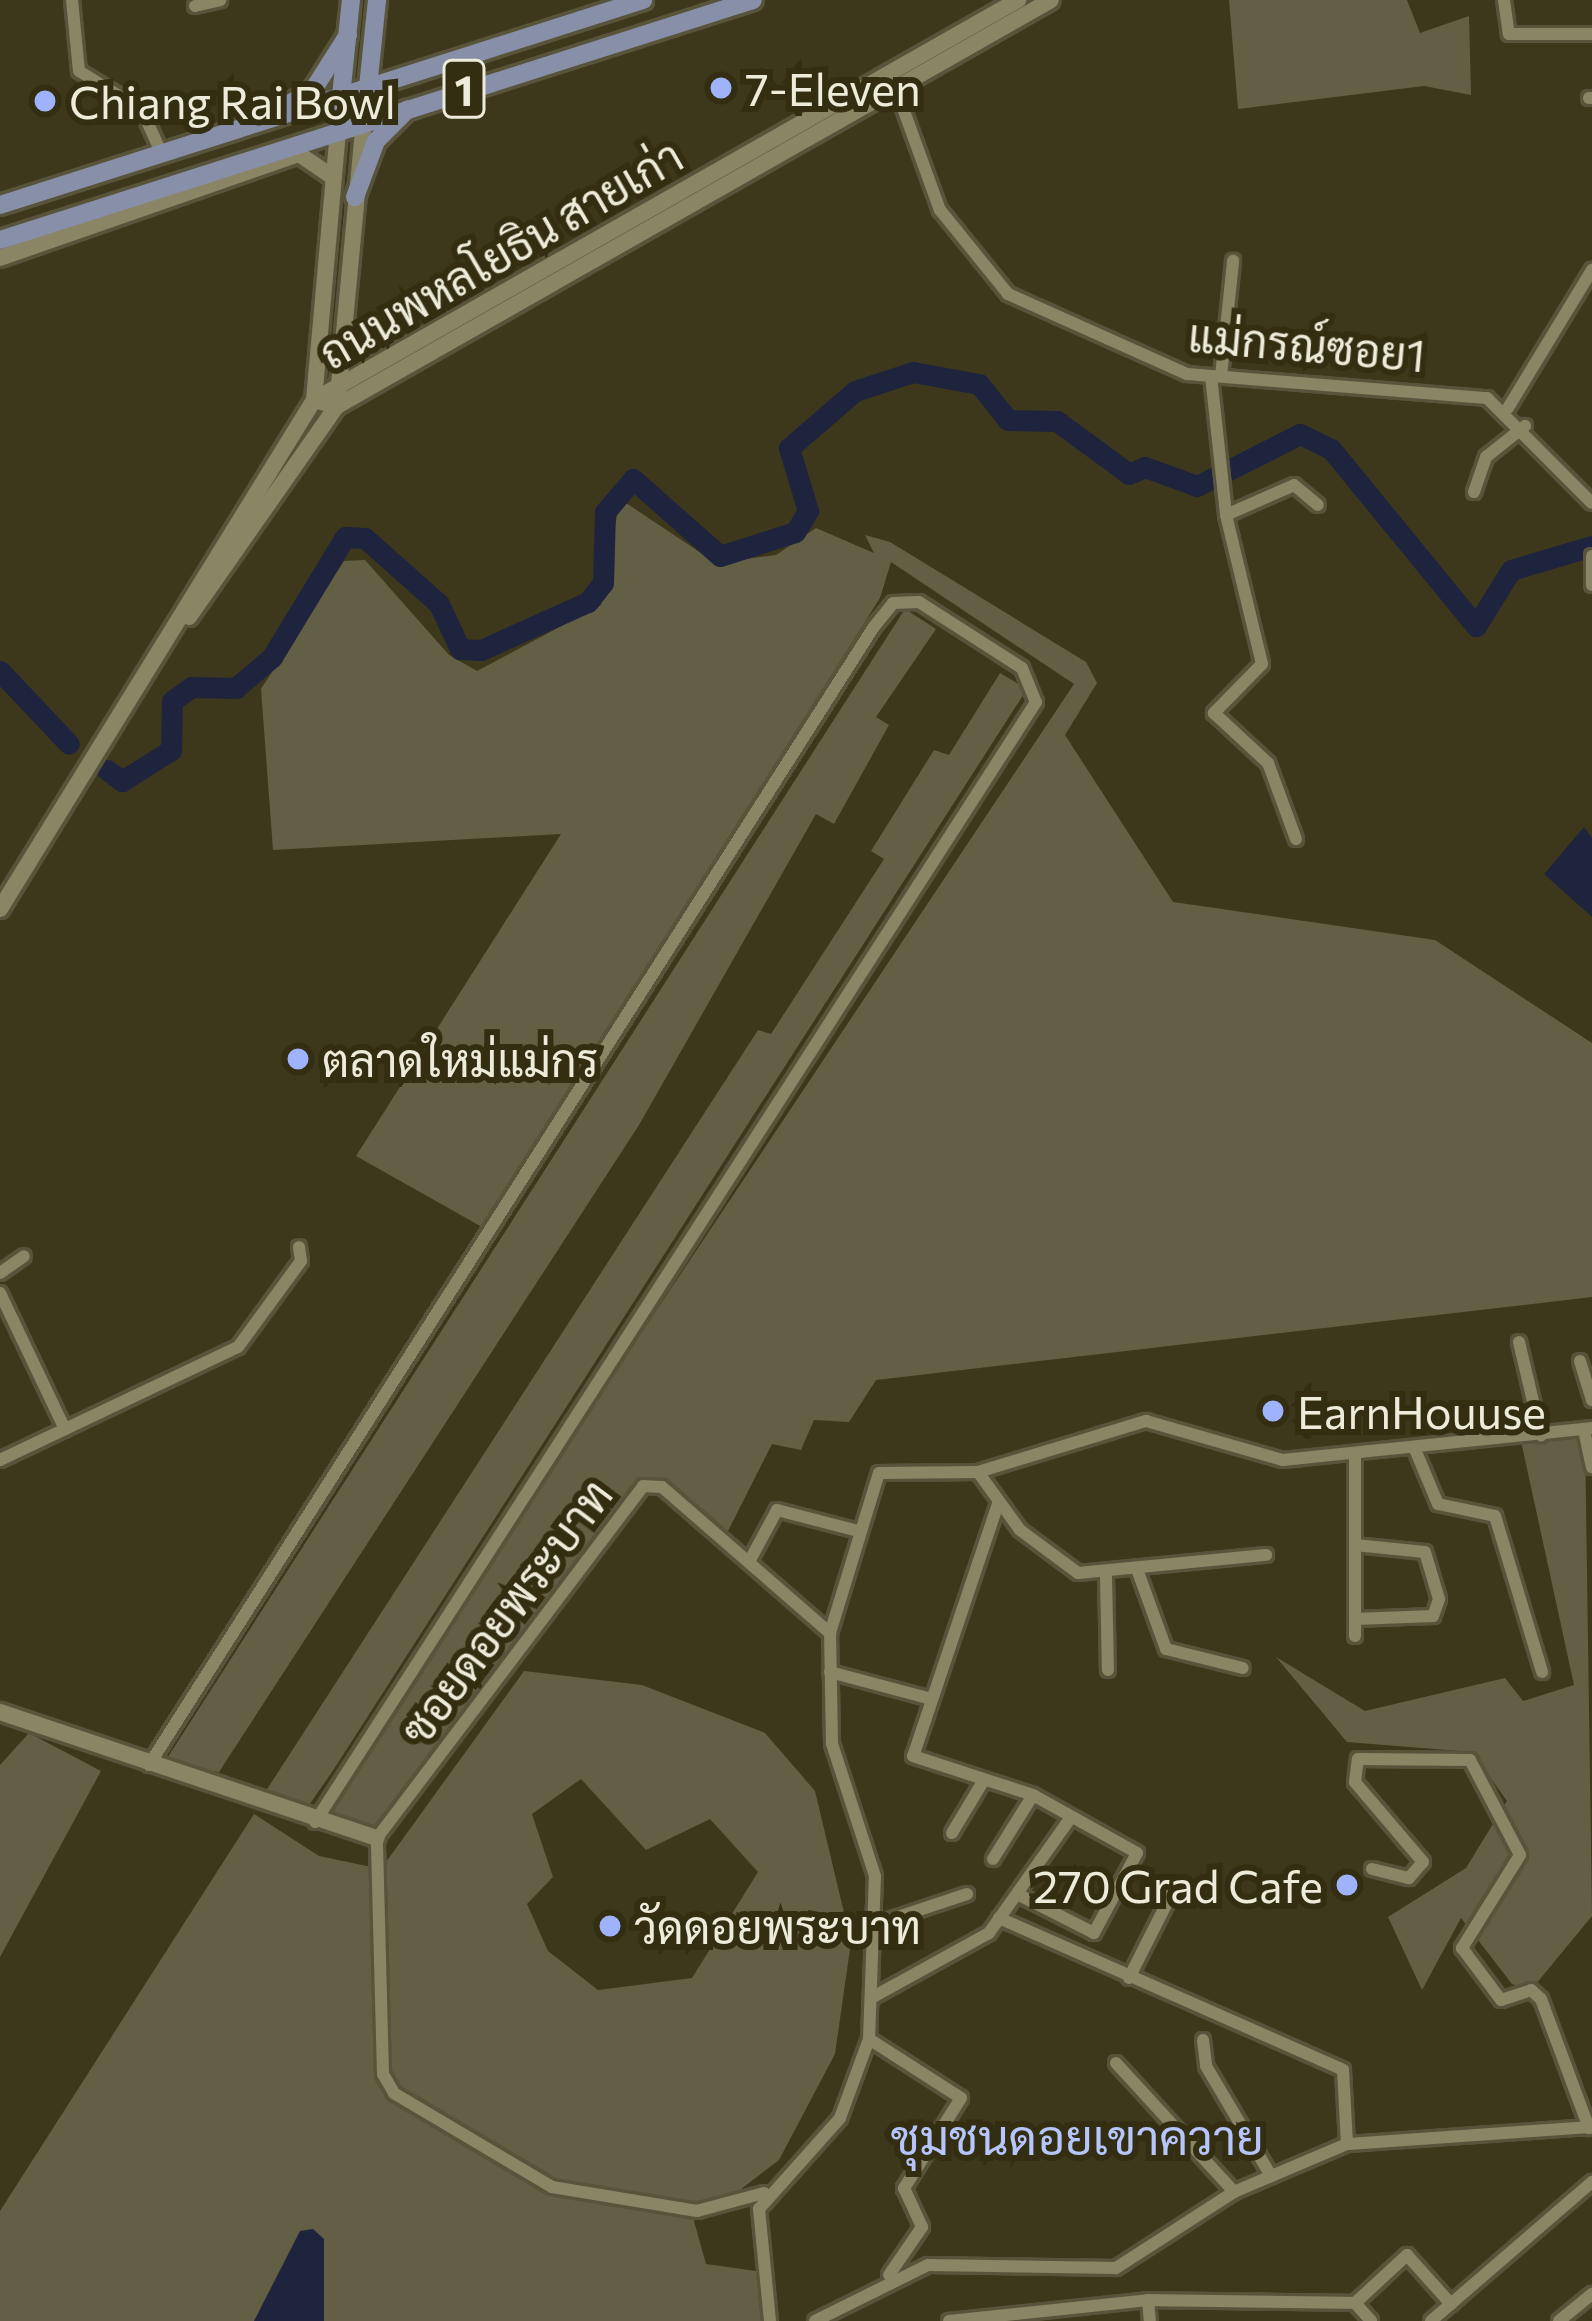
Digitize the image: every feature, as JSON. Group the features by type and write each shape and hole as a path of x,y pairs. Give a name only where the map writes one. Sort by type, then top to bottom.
{"main road":[{"path":"0,909 173,637 314,400 351,0"},
{"path":"173,637 337,406 376,0"},
{"name":"1","path":"0,205 368,89 602,5 644,0"},
{"name":"1","path":"0,240 338,128 753,0"},
{"name":"ถนนพหลโยธิน สายเก่า","path":"314,400 337,406 892,81 1018,0"},
{"name":"ถนนพหลโยธิน สายเก่า","path":"314,400 892,81 1051,0"},
{"path":"374,21 389,65 429,68"},
{"path":"244,127 313,90 348,35"},
{"path":"356,197 376,141 411,105"},
{"path":"0,258 84,224 299,154 334,178"},
{"path":"84,224 122,198"},
{"path":"340,347 351,369 373,367"},
{"path":"0,1712 314,1824 377,1838"}],"street":[{"path":"72,0 79,70 142,110 160,152"},
{"path":"195,6 220,0"},
{"path":"1504,0 1509,34 1592,34"},
{"name":"แม่กรณ์ซอย1","path":"892,81 940,210 1008,294 1154,367 1216,376 1415,386 1508,408"},
{"path":"1233,261 1216,376 1219,468 1262,664 1214,713 1268,763 1296,839"},
{"path":"1592,270 1508,408 1592,503"},
{"path":"1474,492 1486,457 1525,426"},
{"path":"1226,515 1294,485 1318,505"},
{"path":"1592,556 1592,585"},
{"path":"148,1766 873,628 893,603 919,602 1022,668 1036,702 314,1824"},
{"path":"0,1460 238,1347 301,1261 299,1247"},
{"path":"0,1273 24,1256"},
{"path":"0,1294 65,1429"},
{"path":"1519,1342 1541,1435"},
{"path":"1580,1361 1592,1400"},
{"path":"377,1838 383,2074 394,2093 552,2187 697,2211 764,2193 840,2118 869,2039 877,1924 875,1876 832,1744 830,1633 879,1473 977,1472 1146,1421 1254,1456 1354,1453 1588,1429 1592,1467"},
{"path":"1414,1448 1438,1504 1495,1516 1542,1672"},
{"path":"1354,1453 1355,1636"},
{"path":"977,1472 998,1504 1058,1563 1106,1577 1266,1555"},
{"name":"ซอยดอยพระบาท","path":"377,1838 643,1486 662,1487 830,1633"},
{"path":"998,1504 928,1698 913,1756 1034,1795 1069,1820 1137,1853 1094,1933 1021,1896"},
{"path":"749,1562 777,1510 858,1531"},
{"path":"1355,1545 1425,1552 1438,1599 1433,1616 1355,1619"},
{"path":"1138,1572 1166,1649 1243,1668"},
{"path":"1106,1577 1108,1670"},
{"path":"830,1672 928,1698"},
{"path":"815,2321 888,2276 962,2260 1037,2275 1115,2268 1234,2192 1347,2144 1590,2127 1540,1999 1531,1990 1501,2000 1462,1948 1520,1864 1470,1760 1358,1759 1355,1782 1423,1862 1409,1878 1372,1869"},
{"path":"952,1833 984,1780"},
{"path":"993,1859 1034,1795"},
{"path":"873,1997 1000,1918 1021,1896 1069,1820"},
{"path":"1129,1978 1172,1893"},
{"path":"877,1924 967,1894"},
{"path":"1000,1918 1343,2070 1347,2144"},
{"path":"869,2039 961,2098 904,2188 922,2227 888,2276"},
{"path":"1203,2040 1206,2066 1271,2176"},
{"path":"1116,2063 1234,2192"},
{"path":"1431,2321 1592,2182"},
{"path":"764,2193 757,2234 770,2321"},
{"path":"949,2321 1148,2300 1355,2303 1407,2255 1451,2304"},
{"path":"1559,2321 1592,2294"},
{"path":"1148,2300 1150,2321"},
{"path":"1355,2303 1371,2321"}],"shaded area":[{"path":"1229,0 1407,0 1420,33 1469,16 1471,95 1424,86 1238,109"},
{"path":"620,499 716,563 776,555 816,528 874,553 865,535 890,542 1086,662 1097,683 1065,735 1173,902 1435,940 1592,1043 1592,1297 876,1380 849,1422 814,1420 801,1450 772,1444 727,1533 643,1481 387,1830 314,1824 1074,684 891,562 880,598 482,1227 356,1156 561,834 273,850 261,689 344,561 365,560 449,655 477,671 601,605"},
{"path":"905,609 936,629 876,717 889,725 834,824 816,814 639,1125 219,1772 164,1763"},
{"path":"1000,673 1027,689 334,1769 307,1808 262,1797 758,1030 771,1034 884,859 871,851 934,750 949,755"},
{"path":"1585,1435 1592,1916 1531,1990 1512,1984 1461,1918 1422,1990 1388,1917 1466,1868 1507,1801 1472,1752 1347,1742 1276,1657 1365,1711 1505,1678 1523,1701 1574,1685 1521,1441"},
{"path":"524,1671 642,1685 765,1733 815,1791 851,1942 835,2054 779,2160 736,2193 677,2210 692,2214 706,2264 763,2272 770,2321 0,2321 0,2211 254,1814 319,1856 381,1869","holes":["581,1779 646,1850 710,1819 758,1872 692,1978 598,1990 548,1951 527,1904 553,1877 532,1814"]},
{"path":"29,1733 101,1771 0,1957 0,1765"}],"water":[{"path":"1584,827 1592,838 1592,917 1544,874"},
{"path":"313,2229 324,2239 324,2321 254,2321 300,2231"}],"waterway":[{"path":"107,770 122,781 171,750 172,701 191,687 236,688 272,657 345,537 365,538 439,604 460,649 481,650 588,602 603,583 605,512 633,479 720,556 795,532 808,511 789,448 855,391 913,372 979,384 1008,420 1057,421 1129,474 1145,467 1197,486 1300,434 1331,449 1476,626 1511,570 1592,546"},
{"path":"0,671 69,744"}],"place":[{"name":"7-Eleven","path":"721,88"},
{"name":"Chiang Rai Bowl","path":"45,101"},
{"name":"ตลาดใหม่แม่กร","path":"298,1059"},
{"name":"EarnHouuse","path":"1273,1411"},
{"name":"270 Grad Cafe","path":"1347,1885"},
{"name":"วัดดอยพระบาท","path":"610,1926"}],"district":[{"name":"ชุมชนดอยเขาควาย","path":"1077,2136"}]}
